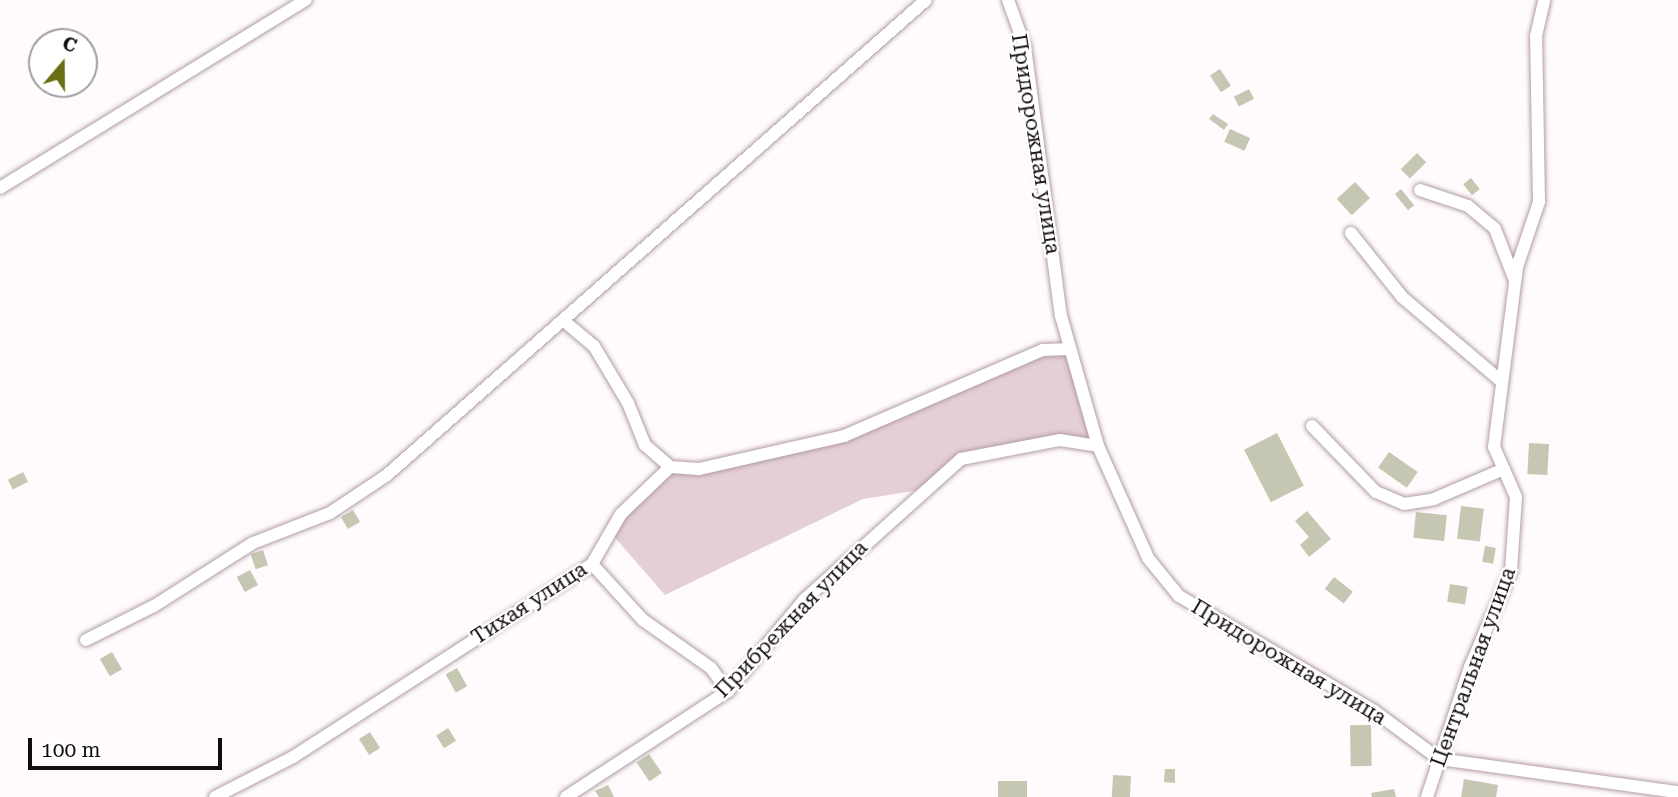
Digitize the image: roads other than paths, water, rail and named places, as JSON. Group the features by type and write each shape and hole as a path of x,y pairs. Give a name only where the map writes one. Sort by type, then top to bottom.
{"street":[{"path":"0,188 306,0"},
{"path":"86,640 154,606 253,543 353,498 564,321 926,0"},
{"name":"Придорожная улица","path":"1008,0 1025,47 1070,349 1098,446 1148,558 1179,596 1374,711 1439,759 1678,792"},
{"name":"Центральная улица","path":"1426,797 1511,571 1516,497 1494,447 1515,282 1539,202 1536,36 1544,0"},
{"path":"1420,190 1468,206 1495,229 1515,282"},
{"path":"1351,233 1427,322 1501,381"},
{"path":"564,321 594,346 628,403 645,445 670,467 699,469 844,436 1043,350 1070,349"},
{"path":"1312,426 1376,492 1404,504 1434,499 1504,469"},
{"name":"Прибрежная улица","path":"566,797 728,691 804,600 961,459 1060,440 1098,446"},
{"name":"Тихая улица","path":"215,797 293,757 592,564 621,514 670,467"},
{"path":"592,564 643,620 711,668 728,691"}]}
